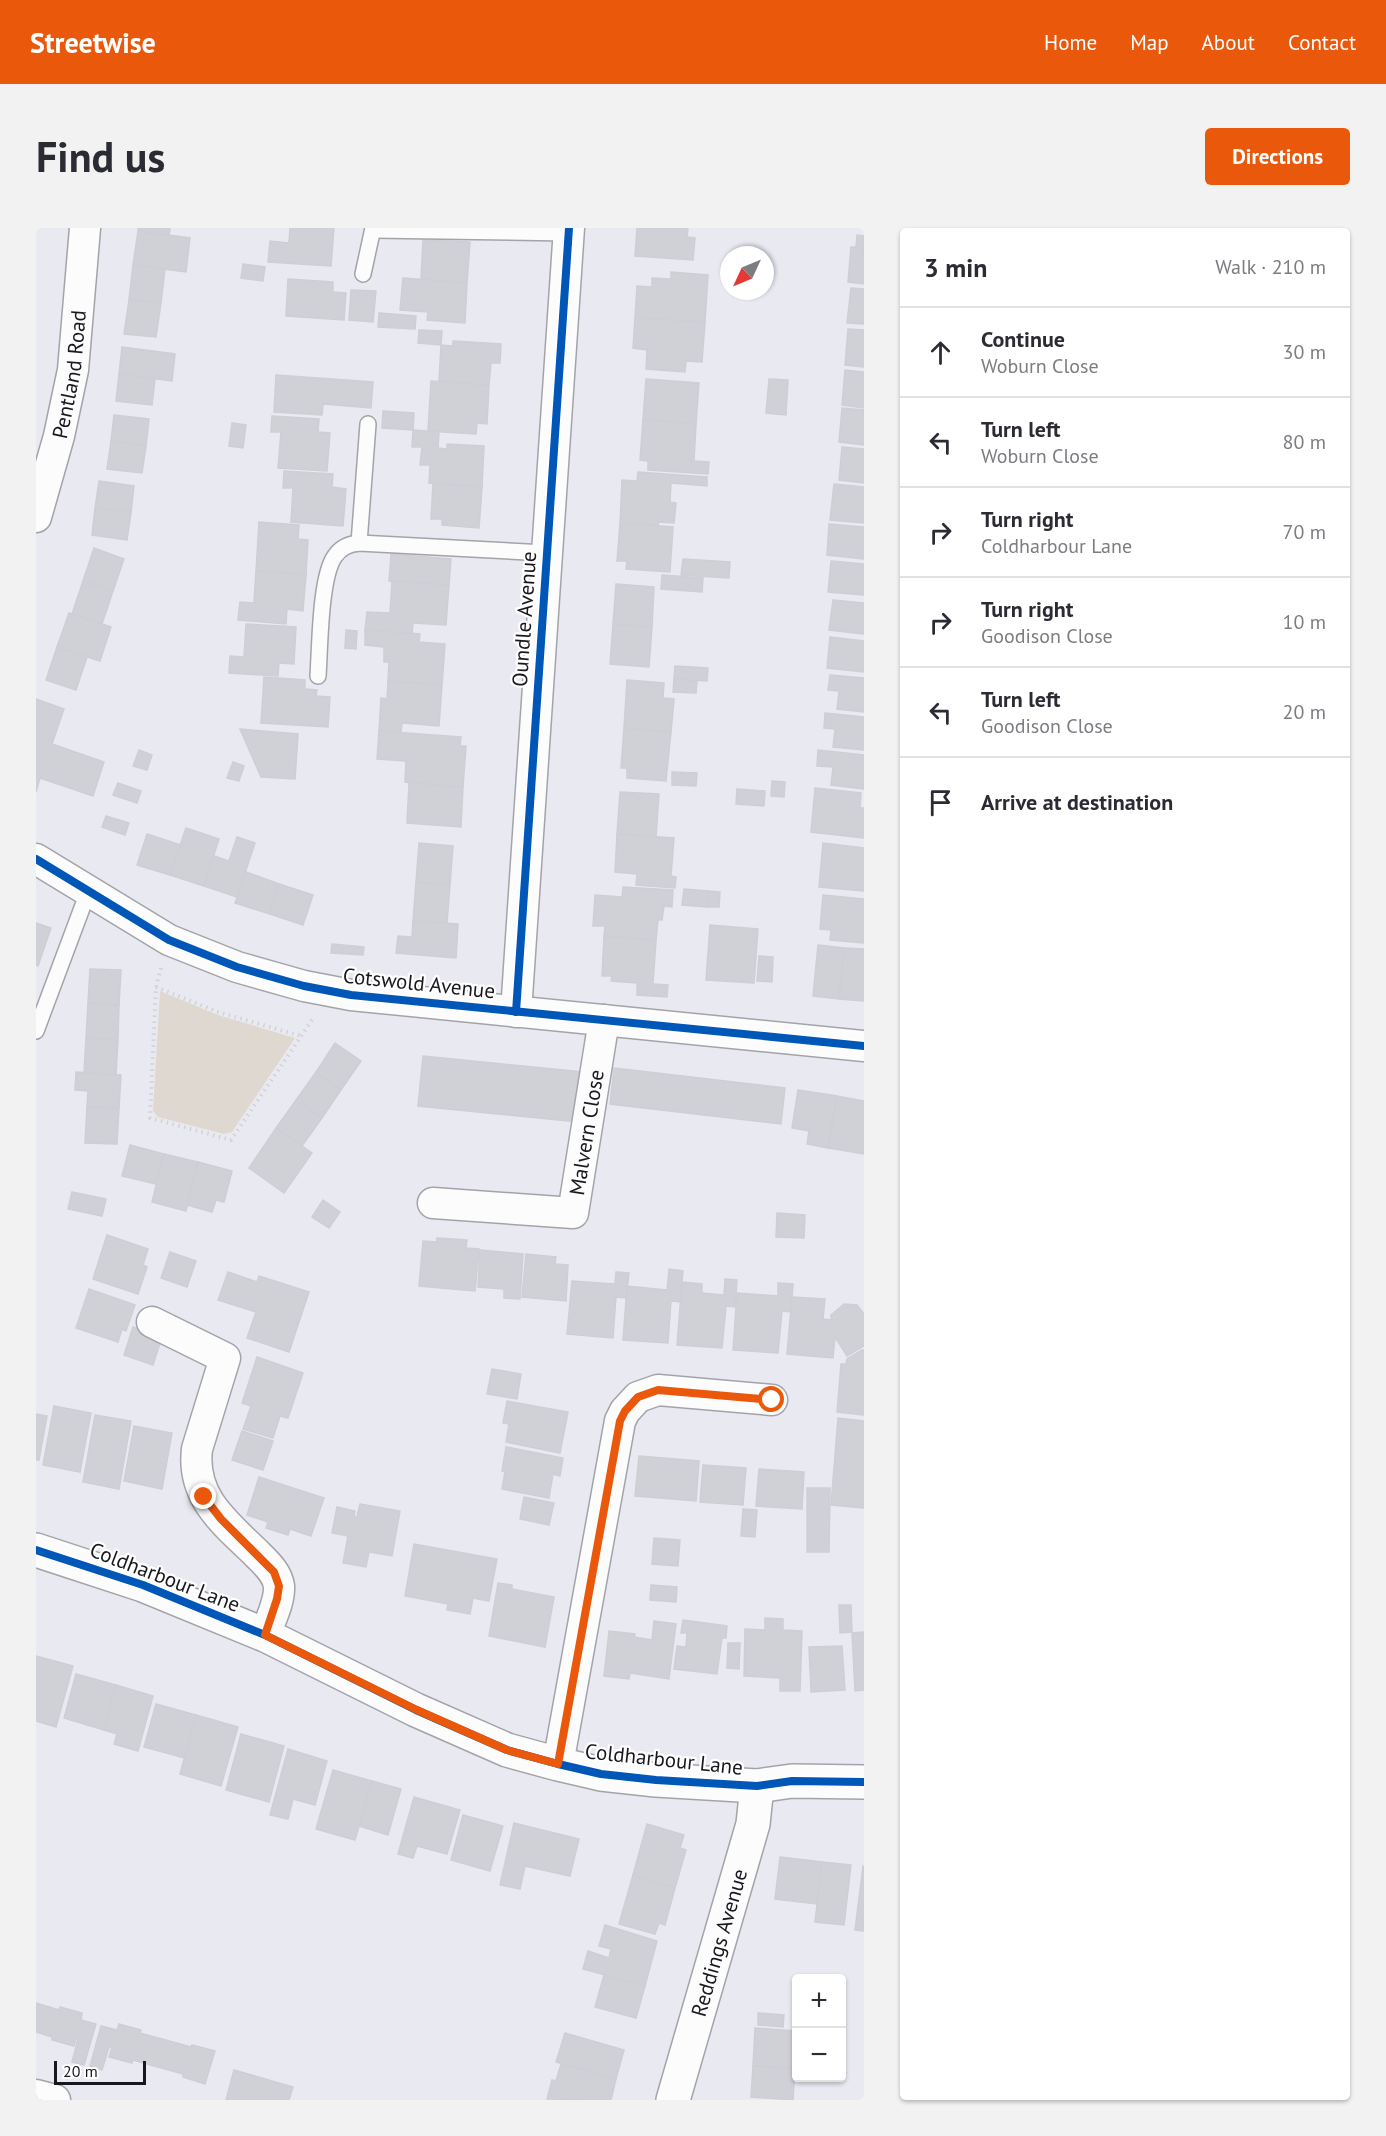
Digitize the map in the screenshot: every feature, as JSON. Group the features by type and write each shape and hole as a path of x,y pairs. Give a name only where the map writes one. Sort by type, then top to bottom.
{"street":[{"name":"Pentland Road","path":"36,517 47,434 73,370 85,228"},
{"name":"Oundle Avenue","path":"516,1012 569,230"},
{"name":"Cotswold Avenue","path":"36,859 169,940 237,967 304,986 351,995 864,1046"},
{"name":"Malvern Close","path":"433,1203 573,1213 604,1020"},
{"path":"152,1322 225,1358 197,1449 195,1464 204,1497 221,1519 274,1572 279,1586 265,1635"},
{"path":"558,1764 620,1421 625,1411 638,1397 658,1390 772,1400"},
{"name":"Coldharbour Lane","path":"36,1550 143,1585 265,1635 417,1710 507,1750 601,1774 645,1778 758,1786 792,1781 864,1782"},
{"name":"Reddings Avenue","path":"673,2100 753,1824 758,1786"},
{"path":"36,2095 55,2100"}],"lane":[{"path":"363,274 373,229 569,230"},
{"path":"359,543 368,424"},
{"path":"318,676 328,567 341,549 348,544 546,553"},
{"path":"36,1031 88,892"}],"path":[{"path":"169,940 156,987 150,1118 231,1140 331,992"},
{"path":"156,987 218,1012 301,1036"}],"shaded area":[{"path":"160,991 218,1015 295,1038 232,1132 224,1134 158,1117 153,1111"}],"building":[{"path":"138,228 170,228 169,235 138,231"},
{"path":"290,228 334,228 331,266 268,262 270,241 289,243"},
{"path":"637,228 688,228 687,237 695,238 693,260 635,256"},
{"path":"138,231 190,238 186,272 133,265"},
{"path":"857,235 864,236 864,284 848,282 851,247 856,247"},
{"path":"423,240 470,242 467,283 421,279"},
{"path":"243,264 265,267 263,281 241,278"},
{"path":"133,265 165,269 161,303 129,300"},
{"path":"671,272 708,275 705,322 635,318 637,286 652,287 652,278 671,279"},
{"path":"403,278 467,283 465,323 427,320 428,312 400,310"},
{"path":"288,279 333,282 333,292 346,293 344,320 286,316"},
{"path":"851,288 864,289 864,324 847,323"},
{"path":"351,290 376,291 373,322 349,320"},
{"path":"129,300 161,303 156,337 124,334"},
{"path":"379,313 416,316 415,329 378,327"},
{"path":"635,318 705,322 702,362 686,361 685,372 646,369 647,350 633,348"},
{"path":"848,329 864,330 864,367 845,365"},
{"path":"419,330 442,331 441,345 418,343"},
{"path":"453,341 501,344 500,363 491,363 489,385 439,381 441,345 453,346"},
{"path":"122,347 175,354 172,381 119,374"},
{"path":"845,370 864,372 864,408 842,405"},
{"path":"119,374 155,379 152,405 116,401"},
{"path":"276,375 373,382 371,408 323,404 322,415 274,412"},
{"path":"646,379 699,383 696,424 643,420"},
{"path":"769,379 788,380 786,415 766,413"},
{"path":"431,381 489,385 487,424 477,423 476,434 428,431"},
{"path":"842,408 864,410 864,445 839,442"},
{"path":"383,411 414,413 413,430 382,428"},
{"path":"114,415 149,419 146,446 111,441"},
{"path":"272,416 319,419 318,432 330,433 327,471 278,468 281,432 271,432"},
{"path":"643,420 696,424 694,461 709,462 708,474 648,470 648,461 640,460"},
{"path":"232,423 246,425 243,448 229,446"},
{"path":"413,430 439,432 438,448 447,449 447,444 484,446 482,487 429,483 430,465 420,465 422,447 412,447"},
{"path":"111,441 146,446 142,473 107,469"},
{"path":"842,447 864,449 864,483 839,480"},
{"path":"284,471 333,474 332,487 346,489 343,526 291,522 293,488 283,488"},
{"path":"638,472 707,477 707,486 671,483 670,502 676,503 674,523 659,522 658,525 620,523 622,480 637,481"},
{"path":"99,481 134,486 131,513 95,508"},
{"path":"433,484 482,487 479,528 442,525 442,519 431,519"},
{"path":"834,484 864,487 864,523 830,520"},
{"path":"95,508 131,513 127,540 92,535"},
{"path":"259,522 299,525 298,539 308,540 306,575 256,571"},
{"path":"620,523 673,527 670,572 626,569 627,561 617,561"},
{"path":"829,524 864,527 864,559 827,555"},
{"path":"94,548 124,559 113,591 83,581"},
{"path":"391,554 451,559 449,585 389,581"},
{"path":"683,559 730,562 729,578 681,575"},
{"path":"831,561 864,564 864,595 828,592"},
{"path":"256,571 306,575 303,611 287,609 286,624 238,620 240,602 254,603"},
{"path":"662,575 703,578 702,592 661,589"},
{"path":"83,581 113,591 102,624 72,614"},
{"path":"392,581 449,585 446,625 413,623 412,634 365,630 367,612 390,613"},
{"path":"616,584 654,587 652,627 613,624"},
{"path":"833,600 864,603 864,634 829,630"},
{"path":"69,613 111,627 100,661 57,647"},
{"path":"246,624 296,627 294,664 279,663 278,676 229,673 230,656 244,657"},
{"path":"613,624 652,627 649,667 610,664"},
{"path":"346,630 357,631 356,649 345,648"},
{"path":"365,630 420,634 419,642 445,644 442,685 388,681 389,662 384,662 384,647 365,645"},
{"path":"830,637 864,641 864,672 827,668"},
{"path":"57,647 87,657 76,690 46,680"},
{"path":"675,666 708,668 707,681 674,679"},
{"path":"830,675 864,678 864,712 837,709 839,691 828,690"},
{"path":"264,677 305,680 305,689 317,690 316,696 330,697 328,727 261,723"},
{"path":"674,679 697,681 696,693 673,692"},
{"path":"627,680 664,683 663,698 674,699 671,732 624,728"},
{"path":"388,681 442,685 439,726 402,723 401,733 379,731 381,698 387,699"},
{"path":"36,699 64,709 52,744 104,762 93,796 40,778 36,792"},
{"path":"825,713 864,717 864,750 833,747 835,729 824,728"},
{"path":"624,728 671,732 666,781 627,778 627,768 621,768"},
{"path":"240,729 298,734 295,779 261,777"},
{"path":"379,731 461,737 460,746 466,746 463,787 405,782 406,761 377,759"},
{"path":"139,750 152,755 147,770 133,766"},
{"path":"818,750 864,755 864,789 831,785 833,767 817,766"},
{"path":"233,762 244,766 239,781 227,778"},
{"path":"672,772 697,773 696,786 672,785"},
{"path":"772,781 785,782 784,797 771,796"},
{"path":"118,783 141,791 137,803 113,795"},
{"path":"409,783 463,787 461,827 407,823"},
{"path":"815,788 861,793 860,808 864,808 864,838 811,832"},
{"path":"737,789 765,791 764,806 736,804"},
{"path":"620,792 659,794 656,837 617,834"},
{"path":"106,816 129,823 125,835 102,827"},
{"path":"186,828 219,839 204,886 170,875"},
{"path":"147,834 181,845 170,875 137,865"},
{"path":"617,834 674,838 671,876 676,877 675,888 636,885 637,874 615,872"},
{"path":"237,837 255,843 237,897 204,886 214,856 229,861"},
{"path":"419,843 453,846 450,885 416,882"},
{"path":"823,843 864,848 864,891 819,887"},
{"path":"246,872 279,884 270,914 235,903"},
{"path":"416,882 450,885 447,923 413,921"},
{"path":"279,884 313,895 303,925 270,914"},
{"path":"623,887 673,890 672,907 664,906 662,920 658,920 656,940 604,936 605,926 593,926 595,895 622,897"},
{"path":"684,889 708,891 707,907 682,905"},
{"path":"708,891 720,892 719,907 707,907"},
{"path":"823,895 864,899 864,943 830,940 831,930 820,929"},
{"path":"413,921 458,924 456,958 396,953 398,936 412,937"},
{"path":"36,923 51,928 38,966 36,965"},
{"path":"710,925 758,929 754,983 706,980"},
{"path":"604,936 656,940 653,984 668,985 667,997 637,995 637,983 611,981 612,976 602,976"},
{"path":"332,944 364,947 363,955 331,953"},
{"path":"818,945 844,948 839,999 813,996"},
{"path":"844,948 864,949 864,1001 839,999"},
{"path":"759,956 773,957 772,982 757,981"},
{"path":"90,969 121,970 119,1005 88,1003"},
{"path":"88,1003 119,1005 118,1040 86,1038"},
{"path":"86,1038 118,1040 116,1074 84,1073"},
{"path":"335,1043 361,1061 341,1090 316,1072"},
{"path":"423,1056 583,1072 578,1122 418,1106"},
{"path":"614,1068 785,1088 781,1124 610,1104"},
{"path":"76,1072 121,1075 119,1108 87,1107 88,1091 75,1090"},
{"path":"316,1072 341,1090 322,1118 296,1100"},
{"path":"798,1090 837,1096 828,1148 807,1144 809,1131 792,1128"},
{"path":"837,1096 864,1101 864,1154 828,1148"},
{"path":"296,1100 322,1118 302,1146 276,1128"},
{"path":"87,1107 119,1108 117,1144 85,1143"},
{"path":"276,1128 312,1153 284,1193 249,1168"},
{"path":"130,1145 164,1154 156,1184 122,1176"},
{"path":"164,1154 198,1162 186,1211 152,1202"},
{"path":"198,1162 232,1171 224,1202 216,1200 212,1212 187,1205"},
{"path":"72,1192 106,1199 102,1216 68,1209"},
{"path":"323,1200 340,1212 329,1228 312,1217"},
{"path":"777,1213 805,1215 804,1238 776,1237"},
{"path":"107,1235 148,1249 143,1265 147,1267 138,1294 93,1279"},
{"path":"437,1238 467,1240 466,1248 479,1249 475,1291 419,1286 423,1241 437,1242"},
{"path":"480,1250 523,1254 520,1299 504,1298 504,1289 478,1287"},
{"path":"170,1252 196,1261 187,1287 161,1278"},
{"path":"526,1254 556,1257 555,1264 568,1265 566,1301 522,1297"},
{"path":"669,1269 683,1271 680,1302 671,1301 668,1343 623,1340 627,1286 667,1290"},
{"path":"228,1272 257,1282 259,1276 309,1292 289,1352 247,1338 256,1312 218,1300"},
{"path":"616,1272 629,1273 626,1298 616,1297 613,1338 567,1334 572,1281 615,1284"},
{"path":"725,1279 737,1280 735,1307 726,1306 722,1348 677,1345 682,1282 702,1284 702,1293 724,1295"},
{"path":"778,1283 793,1284 791,1312 782,1311 778,1353 733,1350 737,1293 778,1296"},
{"path":"89,1289 135,1305 126,1331 122,1329 118,1342 76,1328"},
{"path":"792,1297 825,1299 823,1319 831,1320 831,1315 844,1304 857,1305 864,1314 864,1346 847,1356 835,1337 833,1358 787,1354"},
{"path":"133,1327 162,1337 153,1365 124,1355"},
{"path":"864,1350 864,1415 837,1412 841,1364 846,1364 847,1359"},
{"path":"257,1357 303,1373 288,1418 280,1416 273,1438 243,1429 251,1406 242,1403"},
{"path":"492,1369 521,1374 517,1399 487,1394"},
{"path":"507,1401 568,1412 560,1453 506,1442 509,1424 503,1423"},
{"path":"54,1406 91,1413 80,1472 43,1465"},
{"path":"36,1414 47,1416 39,1460 36,1460"},
{"path":"95,1415 131,1421 119,1489 83,1482"},
{"path":"838,1418 864,1421 864,1508 831,1505"},
{"path":"134,1426 172,1433 162,1489 124,1481"},
{"path":"242,1431 273,1441 263,1470 232,1460"},
{"path":"506,1447 563,1458 560,1476 553,1474 549,1498 502,1489"},
{"path":"639,1456 699,1461 696,1501 635,1496"},
{"path":"703,1465 746,1468 743,1505 700,1502"},
{"path":"759,1469 804,1472 802,1509 756,1506"},
{"path":"259,1477 324,1498 311,1536 290,1529 288,1535 266,1528 268,1522 247,1515"},
{"path":"807,1488 830,1488 829,1552 807,1552"},
{"path":"524,1497 554,1503 549,1525 520,1519"},
{"path":"360,1504 400,1511 392,1556 369,1552 366,1567 343,1563 348,1536 332,1533 337,1507 355,1511 354,1517 357,1517"},
{"path":"743,1509 757,1510 755,1537 741,1536"},
{"path":"654,1538 680,1540 678,1566 652,1564"},
{"path":"414,1544 497,1559 489,1601 473,1598 470,1614 447,1610 448,1604 405,1596"},
{"path":"498,1583 512,1585 512,1589 554,1597 545,1647 489,1636"},
{"path":"651,1585 677,1587 676,1602 650,1600"},
{"path":"839,1605 851,1605 852,1632 840,1633"},
{"path":"765,1618 783,1619 783,1630 802,1631 800,1691 780,1691 780,1678 744,1676 745,1629 765,1630"},
{"path":"683,1620 727,1626 726,1638 722,1638 717,1674 674,1669 677,1646 686,1647 687,1633 681,1633"},
{"path":"654,1621 676,1624 669,1679 630,1673 629,1679 604,1676 609,1631 635,1634 634,1637 652,1640"},
{"path":"864,1632 864,1690 855,1691 852,1633"},
{"path":"728,1643 740,1643 739,1669 727,1668"},
{"path":"842,1646 845,1690 811,1692 809,1647"},
{"path":"36,1656 73,1666 56,1727 36,1721"},
{"path":"76,1674 116,1685 104,1730 64,1718"},
{"path":"116,1685 153,1696 138,1751 114,1744 117,1734 104,1730"},
{"path":"156,1704 196,1715 185,1758 144,1747"},
{"path":"196,1715 238,1727 221,1786 180,1774"},
{"path":"241,1734 284,1746 269,1802 226,1790"},
{"path":"288,1749 327,1761 315,1805 293,1799 288,1819 270,1815"},
{"path":"333,1770 372,1781 355,1840 316,1829"},
{"path":"372,1781 401,1789 388,1835 359,1826"},
{"path":"414,1797 460,1810 447,1854 417,1846 413,1858 398,1854"},
{"path":"463,1815 503,1826 490,1871 451,1860"},
{"path":"514,1823 579,1839 570,1876 525,1866 520,1889 500,1885"},
{"path":"647,1824 684,1835 680,1848 686,1850 675,1888 633,1875"},
{"path":"780,1857 822,1862 817,1904 775,1899"},
{"path":"822,1862 851,1865 844,1925 815,1922"},
{"path":"864,1867 864,1931 855,1930"},
{"path":"633,1875 675,1888 665,1925 659,1923 655,1934 619,1924"},
{"path":"605,1925 657,1941 645,1986 583,1969 588,1951 609,1958 611,1949 599,1946"},
{"path":"604,1975 645,1986 636,2018 595,2007"},
{"path":"36,2003 59,2010 60,2007 82,2013 81,2020 96,2024 84,2065 72,2062 78,2039 76,2038 74,2046 52,2040 52,2037 36,2032"},
{"path":"758,2013 784,2015 783,2027 758,2025"},
{"path":"119,2024 141,2030 140,2033 215,2051 205,2084 183,2077 183,2074 133,2060 132,2063 109,2057 112,2048 109,2047 102,2070 90,2066 101,2026 117,2030"},
{"path":"755,2028 792,2031 792,2069 753,2066"},
{"path":"565,2033 624,2050 616,2079 556,2062"},
{"path":"561,2064 616,2079 611,2100 547,2099 552,2080 556,2081"},
{"path":"753,2066 792,2069 793,2100 751,2097"},
{"path":"234,2070 293,2087 289,2100 226,2100"}],"cycle path":[{"path":"516,1012 569,228"},
{"path":"36,859 169,940 237,967 304,986 351,995 864,1046"},
{"path":"36,1550 143,1585 265,1635 416,1710 507,1750 601,1774 656,1780 757,1786 792,1781 864,1782"}],"route":[{"path":"204,1497 221,1519 274,1572 279,1586 265,1635 417,1710 507,1750 558,1764 620,1421 625,1411 638,1397 658,1390 772,1400"}]}
